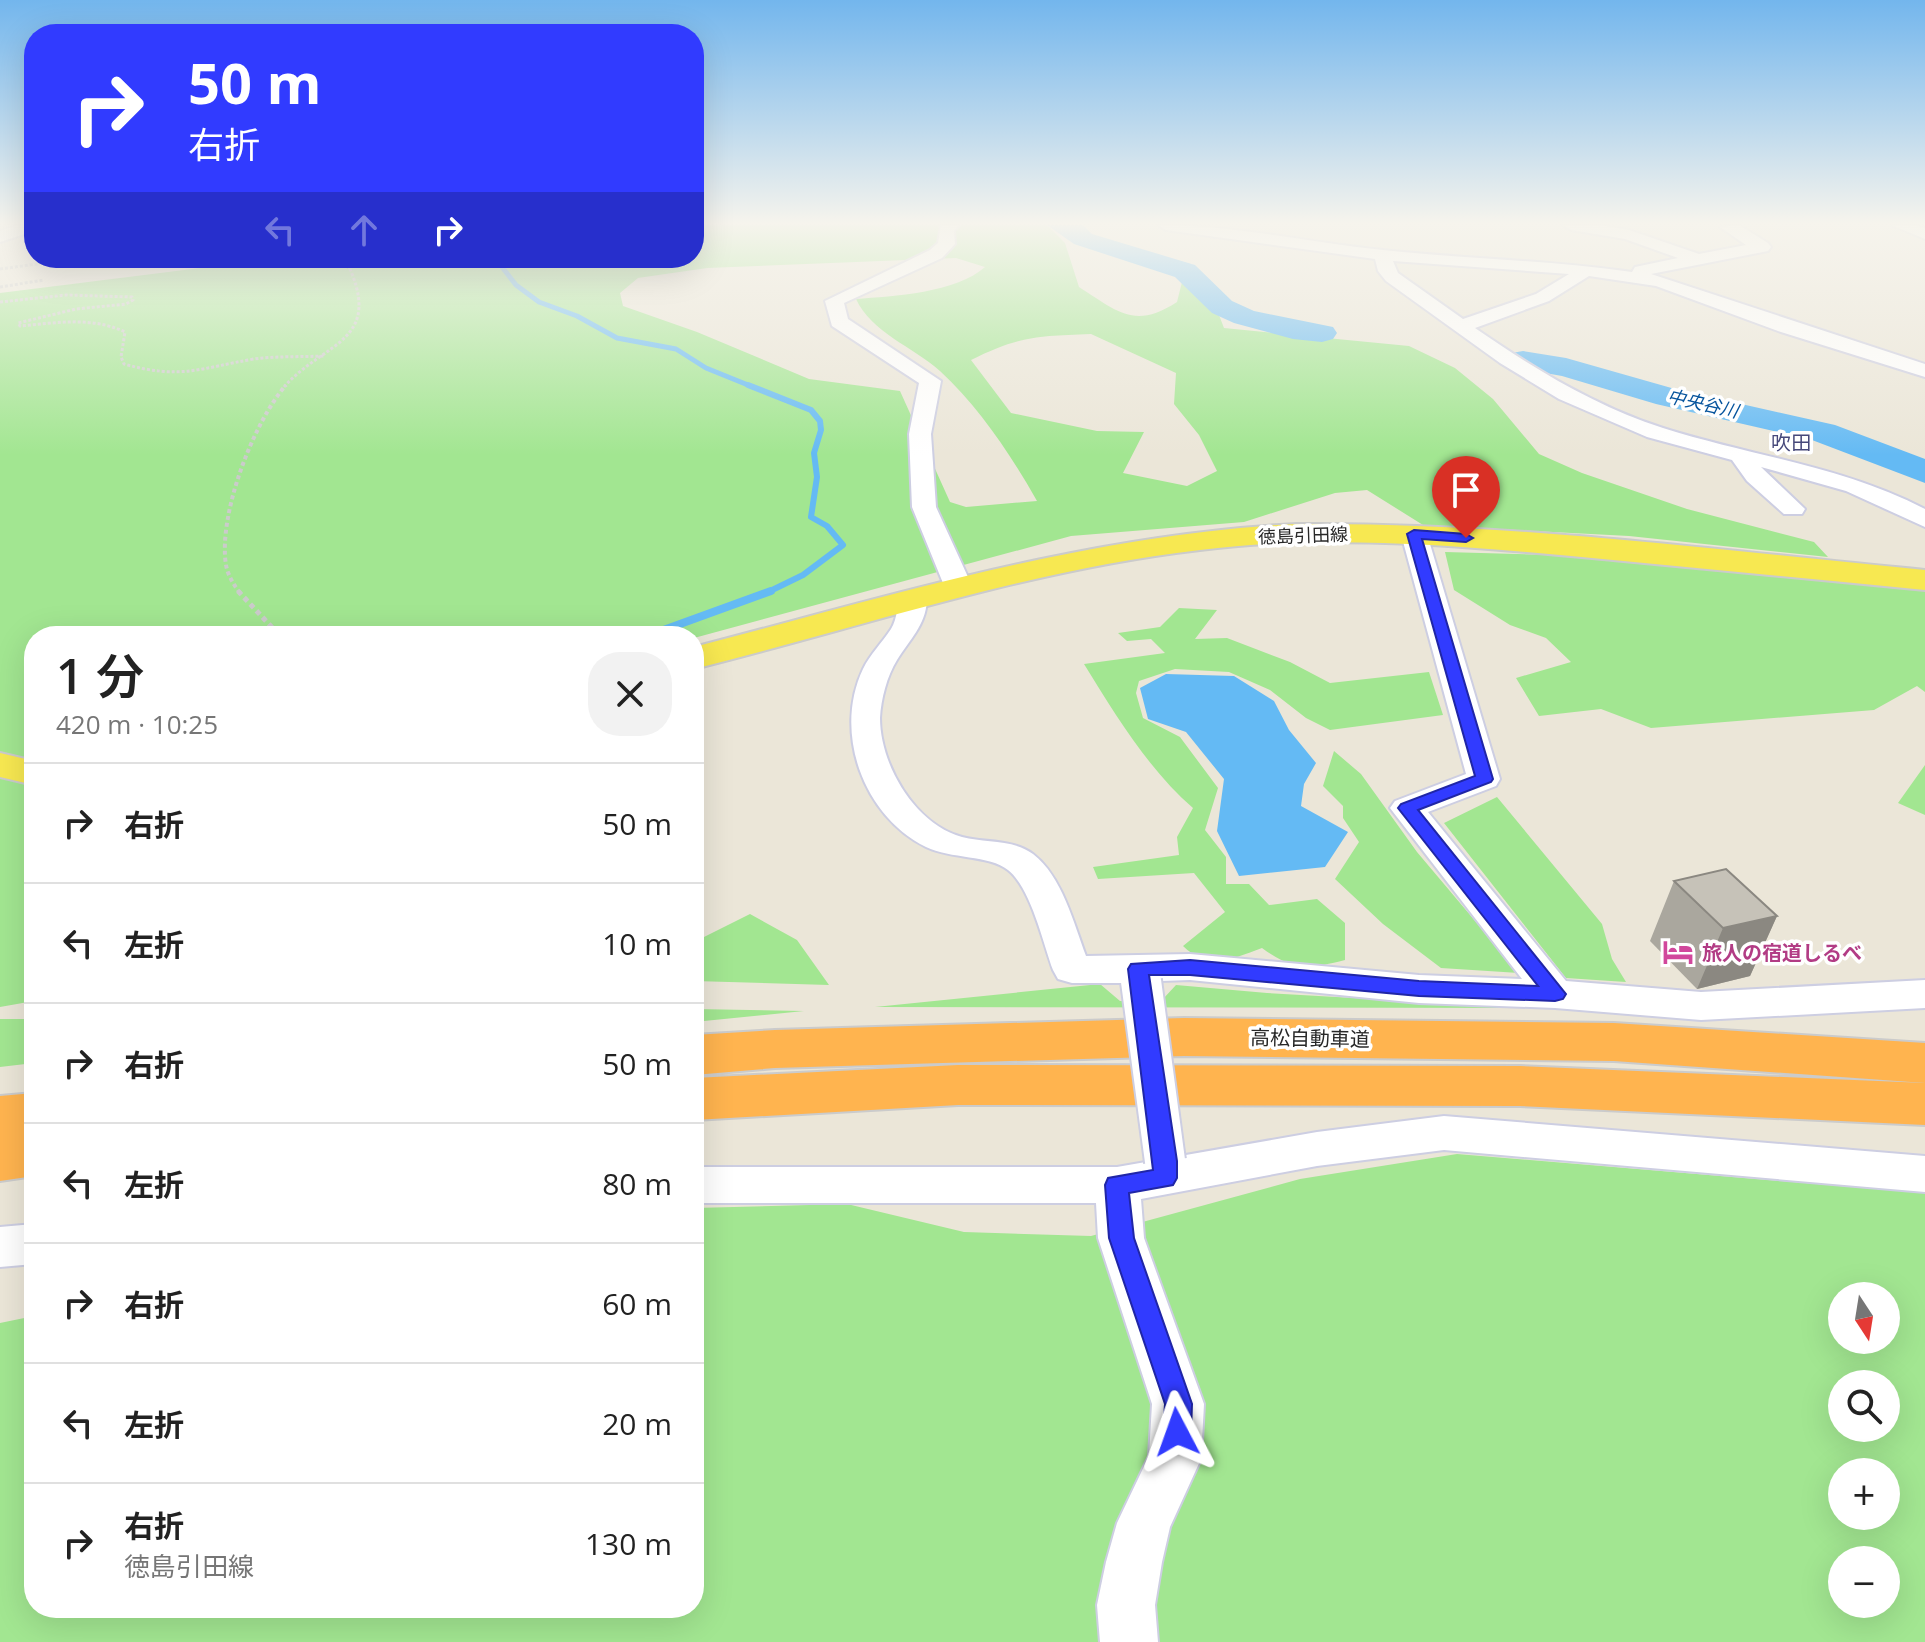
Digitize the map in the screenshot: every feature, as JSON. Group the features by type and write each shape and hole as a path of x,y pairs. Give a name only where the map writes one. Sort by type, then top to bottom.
{"highway":[{"name":"高松自動車道","path":"704,1054 775,1049 1184,1037 1614,1042 1925,1063"},
{"path":"704,1098 958,1085 1520,1086 1925,1104"},
{"path":"0,1107 24,1104"},
{"path":"0,1117 24,1115"},
{"path":"0,1158 24,1155"}],"main road":[{"name":"徳島引田線","path":"704,655 1093,556 1202,540 1307,532 1414,534 1925,580"},
{"path":"0,765 24,771"}],"street":[{"path":"834,302 839,322 930,381 920,434 924,507 959,588"},
{"path":"1426,302 1559,390 1597,410 1681,442 1852,485 1925,519"},
{"path":"1460,326 1529,302"},
{"path":"1718,302 1788,328 1925,371"},
{"path":"1741,457 1755,476 1793,509"},
{"path":"1414,534 1484,779 1407,808 1555,994"},
{"path":"913,601 913,618 877,669 865,719 872,761 892,797 918,830 952,846 997,853 1024,864 1043,898 1072,970 1139,975 1190,967 1419,989 1555,994 1701,1006 1925,994"},
{"path":"1129,1642 1126,1605 1134,1562 1144,1523 1175,1459 1178,1404 1121,1238 1149,1175 1139,975"},
{"path":"704,1185 1149,1175 1444,1133 1925,1174"},
{"path":"0,1247 24,1245"}],"path":[{"path":"130,302 76,309 18,323 20,326 102,323 117,327 125,332 121,357 124,364 156,373 200,372 256,359 324,356"},
{"path":"270,626 249,606 229,575 225,562 233,495 263,414 293,377 324,356 352,330 358,302"}],"green space":[{"path":"0,302 622,302 623,306 697,332 809,379 900,391 950,502 966,507 1037,501 1005,449 968,400 929,362 882,330 858,302 1102,302 1115,310 1137,316 1149,315 1177,302 1214,302 1224,328 1409,346 1455,368 1493,399 1539,454 1582,473 1687,509 1814,542 1828,557 1629,536 1423,525 1367,490 1335,493 1244,522 1071,536 704,635 704,626 24,626 24,1003 0,1007","holes":["1091,334 1176,373 1174,404 1199,435 1217,471 1187,486 1123,473 1144,432 1097,431 1011,413 971,360 1029,339"]},
{"path":"1445,552 1548,555 1925,591 1925,692 1917,686 1874,710 1651,728 1601,709 1539,716 1516,678 1571,662 1546,638 1510,625 1454,590"},
{"path":"1179,608 1217,610 1195,639 1227,638 1290,662 1330,683 1429,672 1443,715 1330,730 1306,718 1270,690 1229,672 1175,669 1139,681 1136,693 1143,718 1180,737 1218,788 1205,830 1226,857 1226,884 1249,884 1269,905 1317,899 1345,923 1345,960 1311,966 1293,965 1262,948 1231,959 1202,958 1183,946 1225,912 1194,873 1098,879 1093,867 1179,855 1177,837 1193,808 1147,758 1084,664 1165,653 1151,639 1127,641 1118,633 1160,627"},
{"path":"1334,751 1361,774 1417,852 1519,973 1441,968 1383,924 1335,879 1359,842 1343,818 1343,806 1323,786"},
{"path":"1925,765 1925,815 1898,803"},
{"path":"1497,797 1602,924 1612,959 1626,982 1566,978 1444,823"},
{"path":"750,914 797,940 829,985 704,981 704,937"},
{"path":"1100,984 1120,1001 1163,999 1176,985 1530,1008 875,1007"},
{"path":"704,1009 804,1011 704,1021"},
{"path":"0,1019 24,1019 24,1064 0,1067"},
{"path":"1457,1154 1925,1193 1925,1642 0,1642 0,1323 24,1318 24,1618 704,1618 704,1208 847,1204 964,1232 1091,1236 1300,1179"}],"water":[{"path":"1166,674 1234,676 1274,701 1289,730 1316,763 1304,784 1301,806 1348,832 1325,867 1239,876 1217,831 1224,779 1186,732 1148,719 1140,688"}],"building":[{"path":"1726,869 1777,916 1723,928 1674,881"}],"waterway":[{"path":"538,302 577,316 617,338 676,349 706,368 751,386"},
{"name":"中央谷川","path":"1216,302 1244,317 1293,330 1322,333"},
{"name":"中央谷川","path":"1523,360 1566,367 1668,397 1823,432 1925,472"},
{"path":"751,386 811,410 820,421 821,430 814,453 817,477 811,517 827,526 843,545 803,575 768,592"},
{"path":"675,626 768,592"}],"place":[{"name":"旅人の宿道しるべ","path":"1678,952"}],"district":[{"name":"吹田","path":"1791,442"}],"route":[{"path":"1177,1432 1178,1404 1121,1238 1117,1185 1165,1178 1138,969 1190,967 1419,989 1555,994 1407,808 1484,779 1414,534 1466,538"}]}
